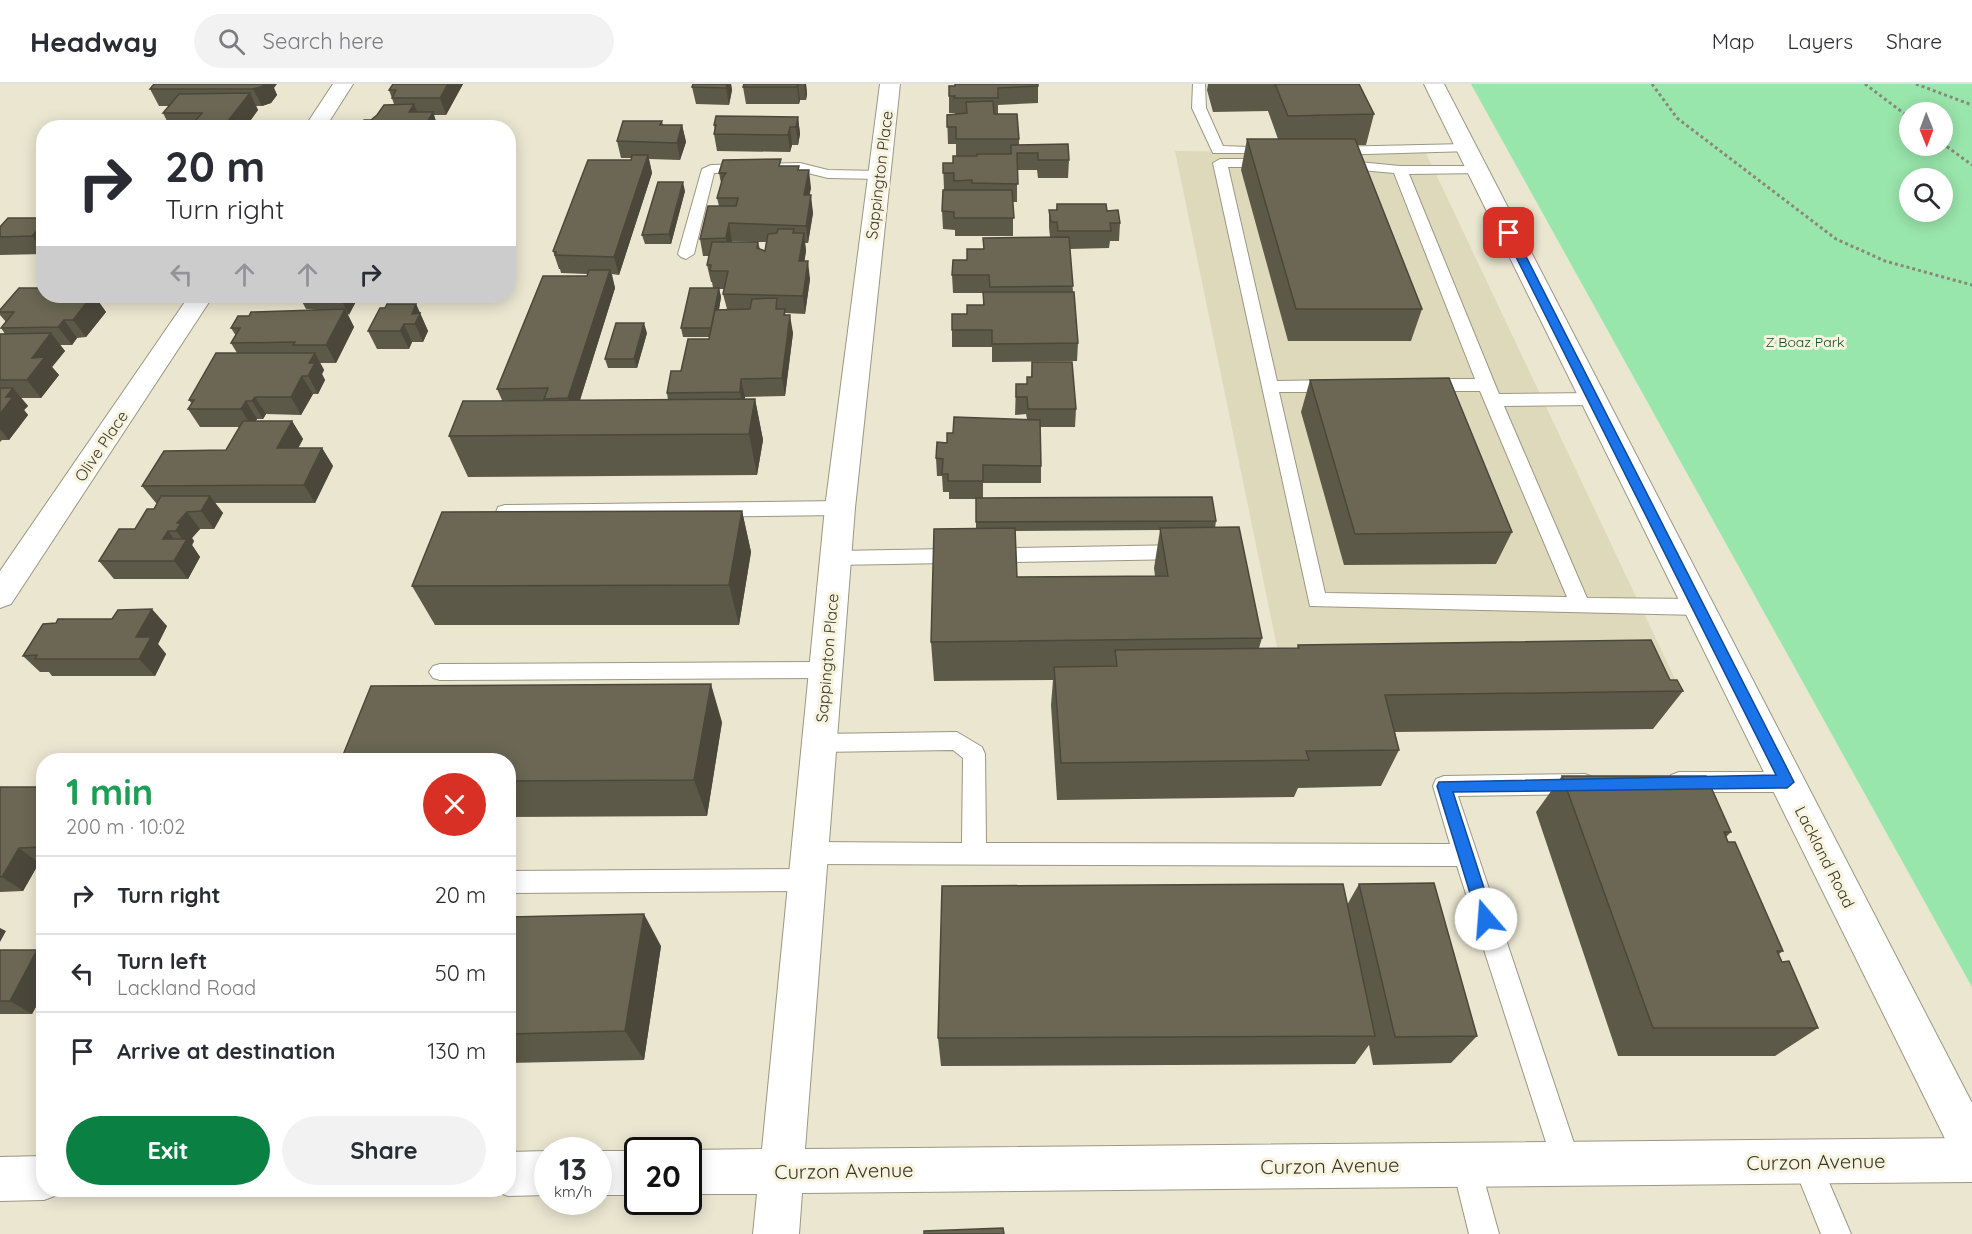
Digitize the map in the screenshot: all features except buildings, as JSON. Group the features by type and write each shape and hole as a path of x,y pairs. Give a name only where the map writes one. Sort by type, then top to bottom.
{"street":[{"path":"319,120 343,84"},
{"name":"Sappington Place","path":"777,1234 840,508 890,84"},
{"name":"Lackland Road","path":"1434,84 1972,1148"},
{"name":"Olive Place","path":"0,596 196,303"},
{"name":"Curzon Avenue","path":"702,1172 1972,1160"},
{"path":"516,1174 534,1173"},
{"path":"0,1179 36,1178"}],"lane":[{"path":"1199,84 1198,108 1218,150 1276,150"},
{"path":"1323,157 1472,159 1400,170 1323,157"},
{"path":"1290,164 1220,163 1317,601 1699,608"},
{"path":"686,254 706,172 800,167 828,174 879,175"},
{"path":"1400,170 1489,393 1581,606"},
{"path":"1406,385 1593,399"},
{"path":"1269,387 1349,386"},
{"path":"497,512 840,508"},
{"path":"836,558 1199,552"},
{"path":"440,672 826,670"},
{"path":"819,743 957,741 974,754 974,853"},
{"path":"1653,782 1787,782"},
{"path":"1567,1164 1444,786 1606,783"},
{"path":"516,882 809,866 974,853 1465,855"},
{"path":"1806,1162 1836,1234"},
{"path":"1466,1165 1484,1234"}],"path":[{"path":"1652,84 1677,118 1836,239 1861,253 1884,262 1972,285"},
{"path":"1864,84 1899,110"},
{"path":"1916,84 1972,105"},
{"path":"1953,151 1972,165"}],"shaded area":[{"path":"1175,151 1426,153 1675,679 1284,681"}],"green space":[{"name":"Z Boaz Park","path":"1471,84 1972,84 1972,987"}],"route":[{"path":"1486,919 1444,786 1787,782 1509,233"}]}
